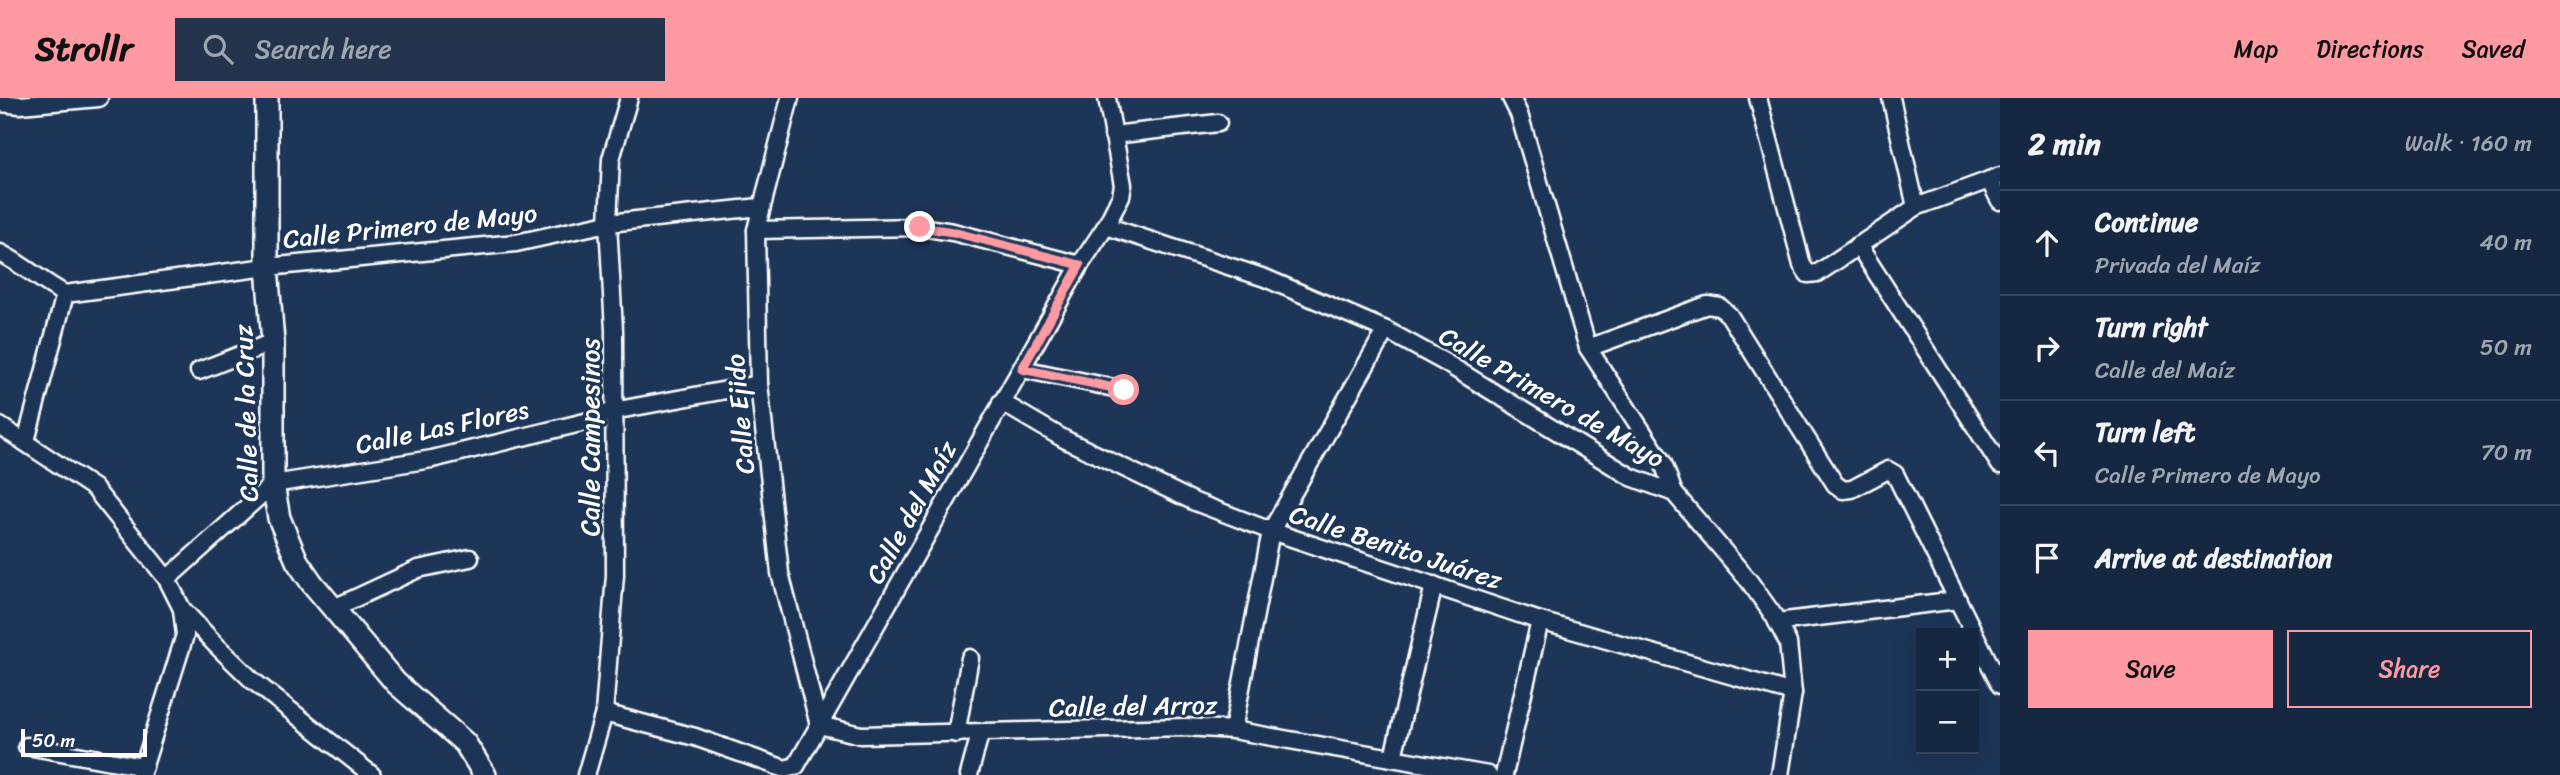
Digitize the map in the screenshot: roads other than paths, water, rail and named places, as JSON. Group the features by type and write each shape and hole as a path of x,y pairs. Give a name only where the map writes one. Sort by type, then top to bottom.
{"main road":[{"name":"Calle de la Cruz","path":"267,98 267,267 273,342 273,484 286,539 297,561 396,683 465,743 485,775"}],"street":[{"path":"2,102 20,105 99,98"},
{"name":"Calle Campesinos","path":"586,775 604,713 615,575 614,330 608,223 611,159 629,98"},
{"name":"Calle Ejido","path":"790,98 756,230 759,384 780,573 819,725"},
{"name":"Calle del Maíz","path":"604,713 695,737 785,769 796,766 1001,402 1080,265 1117,209 1123,185 1107,98"},
{"path":"1511,98 1519,114 1588,348 1663,463 1674,494"},
{"path":"1758,98 1802,265 1808,274 1818,273 1916,207 1995,178 2000,201"},
{"path":"1891,98 1916,207"},
{"path":"1113,135 1218,123"},
{"name":"Calle Primero de Mayo","path":"65,294 267,267 516,243 608,223 761,207"},
{"name":"Calle Primero de Mayo","path":"1106,226 1265,278 1386,330 1446,363 1631,477 1674,494 1749,581 1788,643 1793,693 1780,775"},
{"path":"756,230 920,227 953,232 1080,265"},
{"path":"1858,245 2000,465"},
{"path":"0,253 27,267 47,284 65,294 26,441"},
{"path":"1588,348 1707,306 1720,307 1729,316 1835,484 1843,490 1852,489 1892,471 2000,685"},
{"path":"1233,730 1271,531 1386,330"},
{"path":"199,372 273,342"},
{"path":"1022,369 1124,390"},
{"name":"Calle Las Flores","path":"273,484 432,458 585,422 613,411 759,384"},
{"name":"Calle Benito Juárez","path":"1001,402 1064,439 1195,502 1271,531 1540,621 1793,693"},
{"path":"0,426 94,488 167,579 182,609 252,680 372,775"},
{"path":"167,579 273,484"},
{"path":"334,608 418,569 470,558"},
{"path":"1393,757 1434,585"},
{"path":"1777,622 1958,600"},
{"path":"27,746 143,771 185,635 182,609"},
{"path":"1504,775 1540,621"},
{"path":"956,734 970,658"},
{"name":"Calle del Arroz","path":"819,725 861,735 1186,727 1233,730 1488,775"},
{"path":"969,775 980,734"}]}
